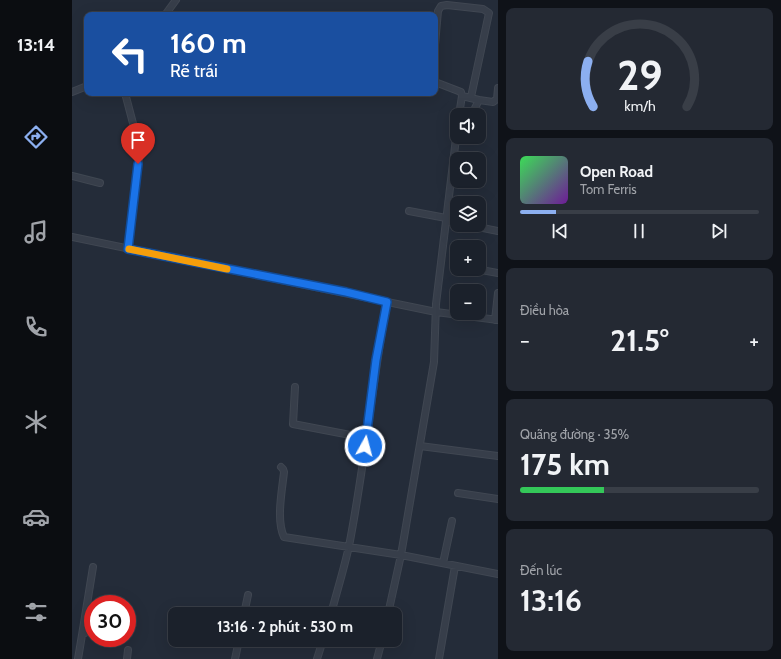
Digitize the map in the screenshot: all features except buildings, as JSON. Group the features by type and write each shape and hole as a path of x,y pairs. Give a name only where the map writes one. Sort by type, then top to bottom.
{"street":[{"path":"167,12 176,0"},
{"path":"438,12 441,6 447,5 483,9 489,13 471,97"},
{"path":"438,83 462,92 460,108"},
{"path":"72,92 84,87"},
{"path":"462,96 479,100 495,101 497,100 498,88"},
{"path":"126,96 140,150 128,249"},
{"path":"474,108 479,100"},
{"path":"390,607 401,555 434,362 436,312 455,144"},
{"path":"72,176 100,182"},
{"path":"409,211 450,220"},
{"path":"486,229 498,231"},
{"path":"72,237 346,292 436,312 496,320 498,293"},
{"path":"486,271 498,273"},
{"path":"332,607 348,548 366,438 376,360 387,302"},
{"path":"294,387 292,424 366,438"},
{"path":"420,446 498,456"},
{"path":"281,467 284,472 279,510 284,537 401,555 498,574"},
{"path":"458,492 498,499"},
{"path":"444,563 452,521"},
{"path":"439,659 454,566"},
{"path":"78,659 93,567"},
{"path":"245,607 248,595"},
{"path":"234,659 237,647"},
{"path":"317,659 321,647"},
{"path":"377,659 380,647"},
{"path":"127,659 128,650"}],"slow traffic":[{"path":"129,249 227,269"}],"route":[{"path":"138,164 128,249 346,292 387,302 376,360 365,446"}]}
